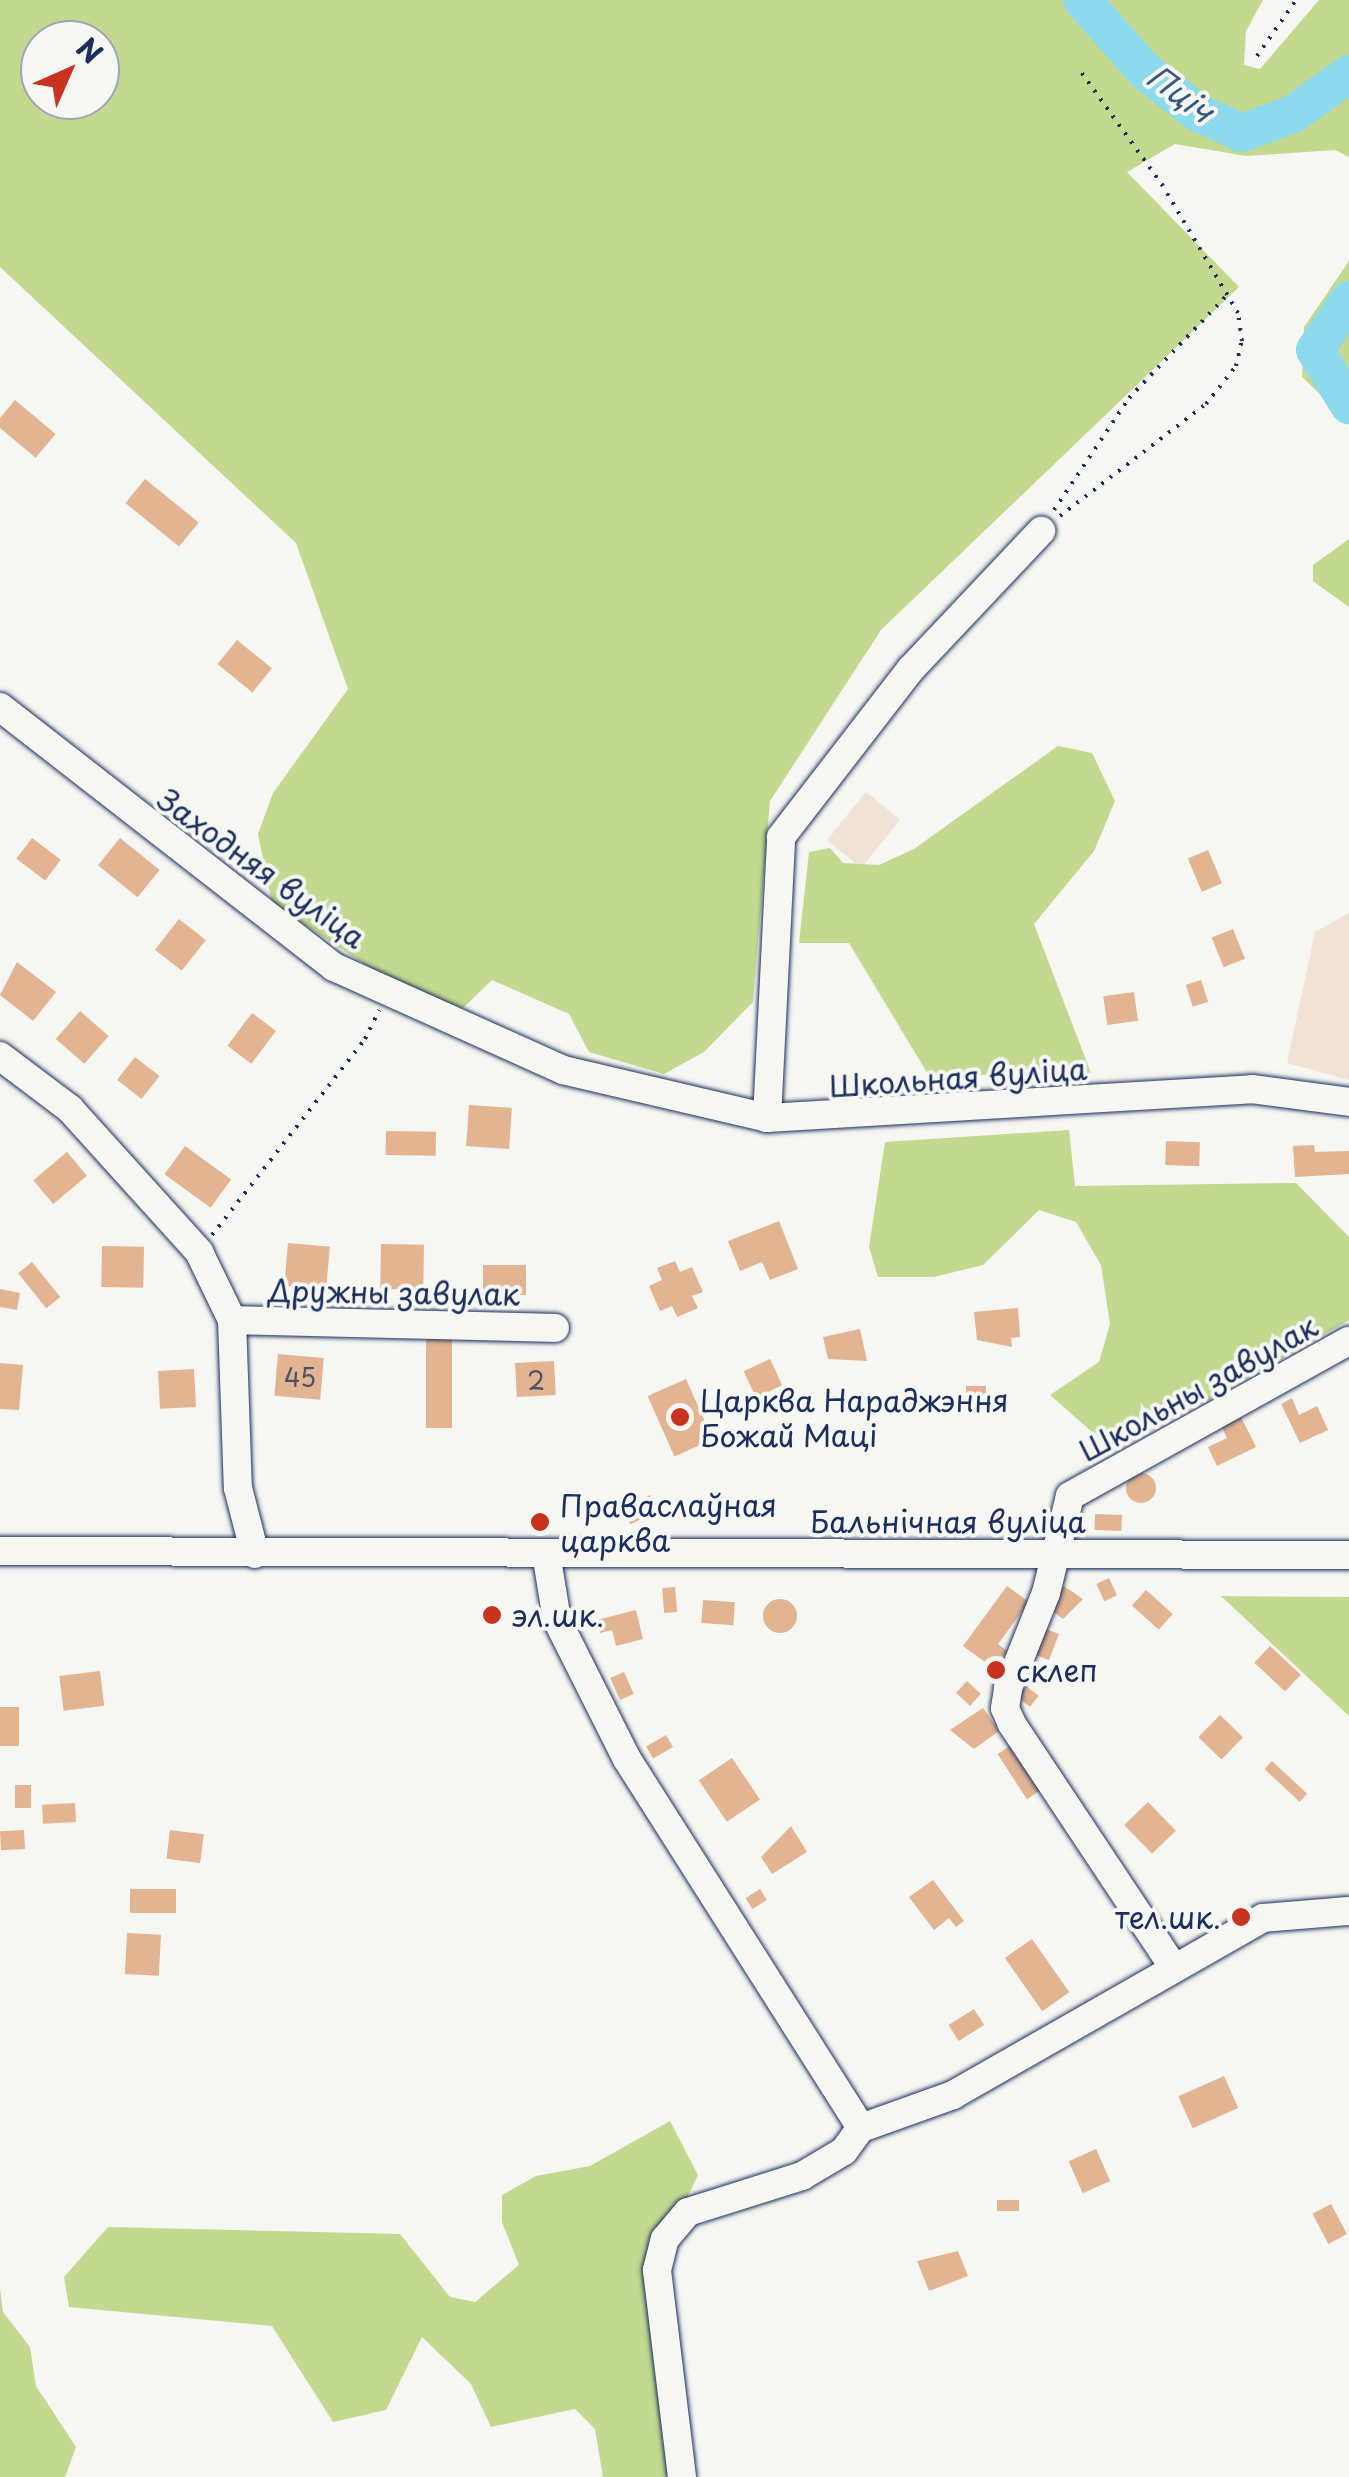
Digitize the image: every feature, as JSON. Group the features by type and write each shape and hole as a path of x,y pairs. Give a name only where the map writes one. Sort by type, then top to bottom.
{"street":[{"path":"766,1118 781,837 911,670 1040,531"},
{"name":"Заходняя вуліца","path":"0,706 264,918 386,992 569,1072"},
{"path":"0,1056 70,1110 199,1252 232,1320 238,1488 254,1554"},
{"name":"Школьная вуліца","path":"569,1072 766,1118 1252,1089 1349,1102"},
{"name":"Дружны завулак","path":"232,1320 555,1328"},
{"name":"Школьны завулак","path":"1172,1965 1004,1708 1056,1554 1070,1496 1349,1341"},
{"name":"Бальнічная вуліца","path":"0,1551 1349,1555"},
{"path":"546,1553 556,1620 627,1759 862,2128"},
{"path":"682,2477 657,2270 665,2239 688,2212 802,2176 844,2151 862,2128 953,2095 1052,2043 1172,1965 1263,1918 1349,1911"}],"path":[{"path":"1257,56 1296,0"},
{"path":"1040,531 1206,404 1236,366 1242,341 1228,295 1081,72"},
{"path":"1040,531 1129,398 1228,295"},
{"path":"199,1252 365,1039 386,992"}],"shaded area":[{"path":"866,792 900,820 861,868 827,840"},
{"path":"1349,913 1349,1080 1287,1063 1315,932"}],"green space":[{"path":"0,0 1263,0 1246,31 1244,65 1260,69 1319,0 1349,0 1349,157 1335,150 1246,156 1175,144 1127,172 1239,287 881,630 770,801 753,1002 704,1052 664,1074 589,1052 569,1014 492,980 463,1008 393,983 272,903 258,834 273,793 348,689 296,543 0,267"},
{"path":"1349,261 1349,422 1302,377 1304,327"},
{"path":"1349,539 1349,607 1313,581 1313,565"},
{"path":"1058,746 1092,753 1115,801 1094,851 1034,924 1091,1073 929,1076 849,943 799,943 809,852 830,848 843,863 879,865 914,849"},
{"path":"1069,1130 1075,1186 1296,1183 1349,1237 1349,1320 1203,1403 1099,1438 1050,1395 1099,1362 1110,1324 1101,1265 1076,1222 1039,1210 983,1265 934,1277 878,1277 869,1247 885,1142"},
{"path":"1221,1596 1349,1597 1349,1716 1318,1687"},
{"path":"670,2121 698,2175 686,2200 666,2215 652,2251 674,2465 665,2477 603,2477 595,2429 575,2409 491,2427 471,2384 422,2337 386,2410 333,2422 272,2326 69,2307 64,2277 108,2227 400,2234 450,2297 475,2302 519,2265 502,2222 502,2195 536,2176 590,2166"},
{"path":"0,2288 3,2312 30,2347 36,2386 76,2447 65,2477 0,2477"}],"building":[{"path":"15,400 56,434 36,458 0,428 0,418"},
{"path":"145,479 199,522 179,547 125,503"},
{"path":"237,640 272,668 252,692 217,664"},
{"path":"32,838 61,860 45,880 16,859"},
{"path":"120,838 160,870 138,897 98,865"},
{"path":"1208,850 1222,883 1202,892 1188,859"},
{"path":"179,919 206,940 182,971 155,950"},
{"path":"1233,929 1245,959 1224,967 1212,938"},
{"path":"17,962 56,992 33,1021 0,995"},
{"path":"1201,980 1208,1002 1193,1007 1186,985"},
{"path":"1134,992 1138,1021 1107,1025 1103,996"},
{"path":"80,1011 109,1036 84,1064 56,1039"},
{"path":"252,1013 276,1031 251,1064 227,1046"},
{"path":"135,1057 159,1076 142,1099 117,1080"},
{"path":"469,1105 512,1108 509,1149 466,1146"},
{"path":"386,1131 436,1132 436,1156 386,1155"},
{"path":"1166,1141 1200,1142 1199,1166 1165,1165"},
{"path":"1314,1145 1315,1152 1349,1151 1349,1174 1295,1177 1293,1146"},
{"path":"185,1146 231,1180 211,1208 164,1174"},
{"path":"67,1152 87,1176 53,1204 33,1180"},
{"path":"779,1221 798,1269 770,1280 762,1262 740,1271 728,1241"},
{"path":"288,1243 330,1247 326,1289 284,1286"},
{"path":"381,1244 424,1245 423,1290 380,1289"},
{"path":"102,1246 144,1247 143,1288 101,1287"},
{"path":"675,1261 680,1272 692,1267 703,1292 692,1296 698,1308 677,1317 672,1306 660,1311 649,1286 662,1280 657,1268"},
{"path":"32,1262 60,1297 46,1308 18,1273"},
{"path":"483,1265 526,1265 526,1295 483,1295"},
{"path":"0,1289 20,1293 17,1310 0,1307"},
{"path":"1018,1308 1020,1337 1011,1338 1012,1347 977,1340 974,1312"},
{"path":"860,1329 867,1361 828,1359 823,1337"},
{"path":"426,1338 452,1338 452,1428 426,1428"},
{"path":"278,1354 324,1358 320,1400 274,1396"},
{"path":"770,1359 782,1385 756,1398 744,1371"},
{"path":"554,1361 556,1395 517,1397 515,1363"},
{"path":"0,1363 23,1365 19,1410 0,1409"},
{"path":"194,1369 196,1407 160,1409 158,1371"},
{"name":"Царква Нараджэння Божай Маці","path":"686,1379 713,1439 674,1456 648,1396"},
{"path":"966,1386 986,1386 986,1410 966,1410"},
{"path":"1292,1398 1299,1415 1317,1406 1328,1430 1300,1443 1281,1404"},
{"path":"1240,1415 1256,1447 1217,1466 1208,1447 1227,1438 1221,1425"},
{"path":"1141,1473 1151,1478 1156,1488 1151,1498 1141,1503 1131,1498 1126,1488 1131,1478"},
{"path":"650,1495 658,1510 631,1525 623,1510"},
{"path":"1095,1514 1122,1515 1121,1531 1094,1530"},
{"path":"1109,1578 1117,1595 1104,1601 1096,1584"},
{"path":"1007,1586 1029,1602 998,1644 1010,1653 985,1662 963,1646"},
{"path":"1064,1586 1083,1599 1063,1619 1049,1609"},
{"path":"675,1587 677,1612 664,1613 662,1588"},
{"path":"1146,1590 1173,1614 1159,1630 1132,1606"},
{"path":"780,1599 792,1604 797,1616 792,1628 780,1633 768,1628 763,1616 768,1604"},
{"path":"703,1600 735,1602 733,1625 701,1623"},
{"path":"636,1610 643,1639 616,1646 612,1630 600,1633 597,1620"},
{"path":"1043,1628 1059,1634 1049,1660 1029,1653 1039,1649"},
{"path":"1270,1646 1301,1675 1285,1691 1254,1663"},
{"path":"100,1671 104,1706 64,1711 59,1676"},
{"path":"624,1672 634,1694 620,1700 610,1678"},
{"path":"967,1681 981,1694 970,1706 956,1693"},
{"path":"1026,1686 1039,1696 1030,1707 1017,1697"},
{"path":"0,1707 19,1707 19,1746 0,1746"},
{"path":"983,1708 999,1731 974,1749 950,1730"},
{"path":"1220,1715 1243,1737 1221,1760 1198,1737"},
{"path":"666,1735 673,1747 653,1759 646,1747"},
{"path":"1016,1742 1045,1787 1027,1799 998,1754"},
{"path":"732,1758 760,1799 727,1822 699,1780"},
{"path":"1272,1761 1307,1794 1300,1802 1264,1769"},
{"path":"15,1785 31,1785 31,1808 15,1808"},
{"path":"1148,1802 1176,1831 1152,1854 1124,1825"},
{"path":"75,1803 76,1822 43,1824 42,1805"},
{"path":"791,1826 807,1852 772,1874 761,1857"},
{"path":"24,1830 25,1849 1,1850 0,1831"},
{"path":"170,1830 204,1834 200,1863 166,1859"},
{"path":"933,1880 964,1921 956,1927 949,1918 934,1930 909,1897"},
{"path":"130,1889 176,1889 176,1913 130,1913"},
{"path":"760,1889 767,1900 752,1909 746,1898"},
{"path":"127,1933 161,1935 159,1976 125,1974"},
{"path":"1032,1939 1069,1992 1042,2011 1005,1958"},
{"path":"974,2009 984,2025 959,2041 949,2025"},
{"path":"1224,2076 1238,2108 1193,2128 1178,2096"},
{"path":"1096,2149 1110,2181 1083,2193 1069,2161"},
{"path":"997,2200 1019,2200 1019,2211 997,2211"},
{"path":"1331,2204 1347,2234 1328,2244 1312,2214"},
{"path":"958,2251 968,2276 929,2291 917,2261"}],"waterway":[{"name":"Пціч","path":"1082,0 1145,71 1198,113 1242,133 1293,114 1349,74"},
{"name":"Пціч","path":"1349,300 1315,350 1349,405"}],"place":[{"name":"Царква Нараджэння Божай Маці","path":"680,1417"},
{"name":"Праваслаўная царква","path":"540,1522"},
{"name":"эл.шк.","path":"492,1615"},
{"name":"склеп","path":"996,1670"},
{"name":"тел.шк.","path":"1241,1917"}]}
